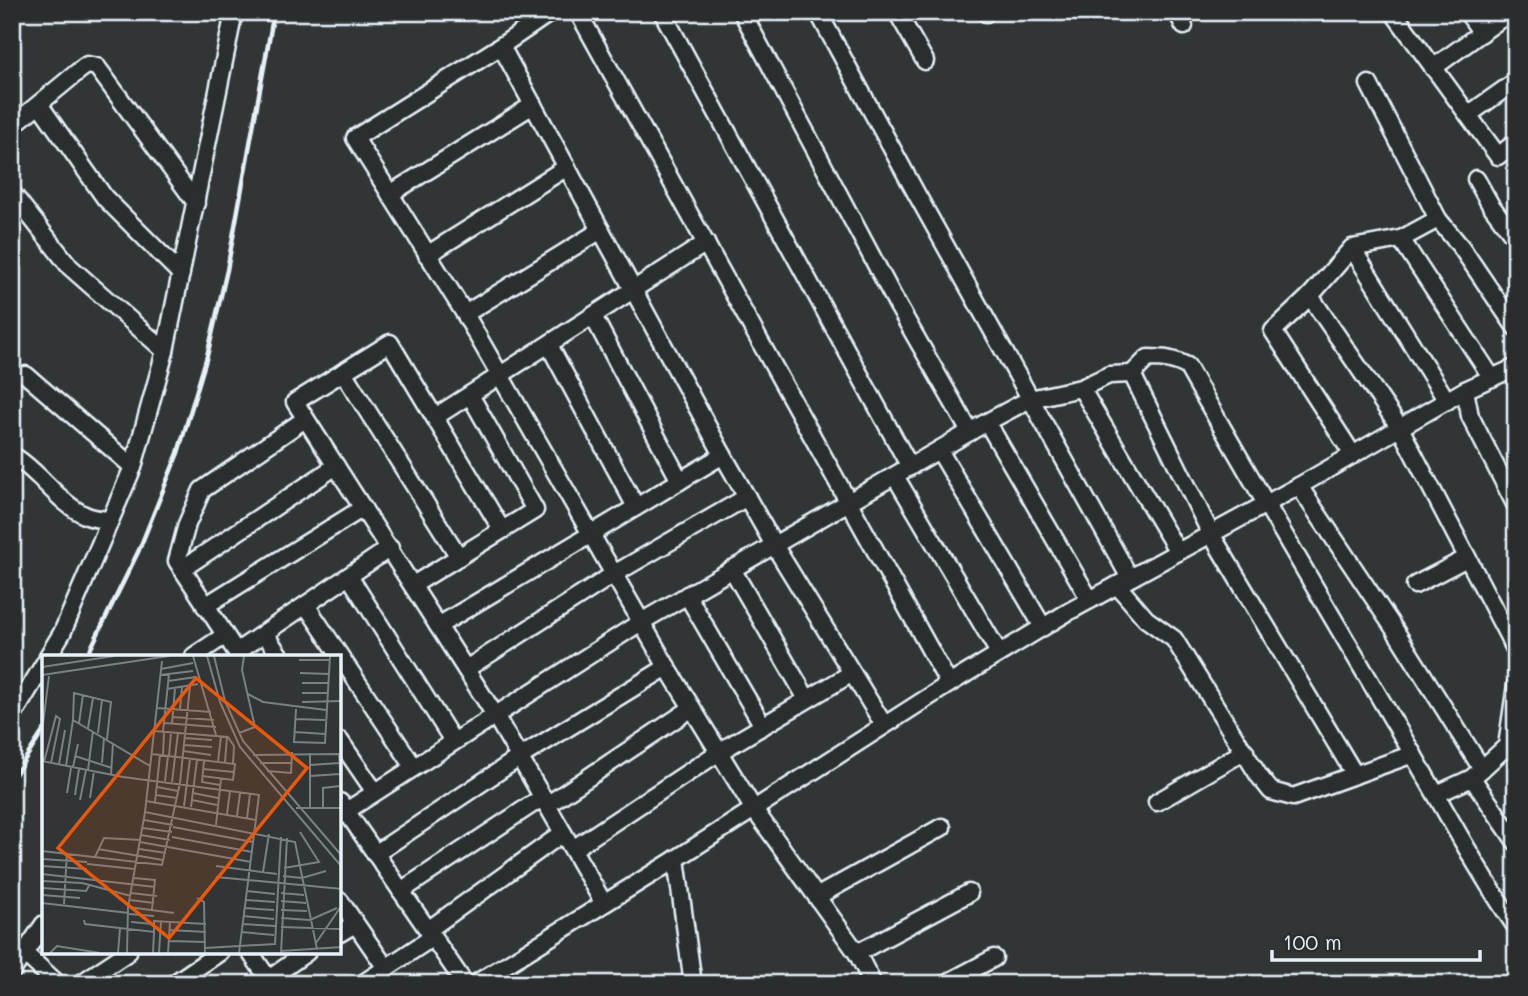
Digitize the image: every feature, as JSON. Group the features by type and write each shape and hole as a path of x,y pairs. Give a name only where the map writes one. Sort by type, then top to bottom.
{"street":[{"path":"49,655 62,633 133,467 165,351 234,12"},
{"path":"551,12 355,138 466,314 692,708 753,807 857,953 873,984"},
{"path":"579,12 949,684"},
{"path":"662,12 910,467"},
{"path":"742,12 898,306 970,432"},
{"path":"818,12 1030,399 1123,581 1146,619 1174,639 1271,791 1293,797 1413,754"},
{"path":"897,12 925,61"},
{"path":"1393,12 1498,156 1516,142"},
{"path":"1467,12 1482,33"},
{"path":"1433,68 1510,12"},
{"path":"501,46 747,498 884,725"},
{"path":"12,126 87,65 97,66 196,203"},
{"path":"1468,115 1516,81"},
{"path":"1370,84 1438,219 1461,247 1516,328"},
{"path":"39,104 105,198 181,274"},
{"path":"390,194 533,105"},
{"path":"427,255 567,167"},
{"path":"1476,179 1490,204 1516,239"},
{"path":"12,193 70,267 165,351"},
{"path":"1353,455 1273,331 1310,296 1352,248 1401,239 1438,219"},
{"path":"466,314 601,230"},
{"path":"1401,239 1492,378"},
{"path":"435,417 706,243"},
{"path":"1352,248 1447,401"},
{"path":"1310,296 1400,428 1516,651"},
{"path":"593,316 680,481"},
{"path":"502,530 390,343 295,402 495,715 603,902"},
{"path":"549,345 636,507"},
{"path":"465,984 342,809 375,792 641,622 987,422 1030,399 1081,388 1110,375 1132,374 1148,358 1172,359 1187,366 1265,505 1437,794 1489,887 1515,923"},
{"path":"475,984 999,653 1465,390 1516,366"},
{"path":"343,373 459,557"},
{"path":"1132,374 1211,534 1355,775"},
{"path":"26,375 133,467"},
{"path":"1081,388 1178,552"},
{"path":"1465,390 1470,416 1516,506"},
{"path":"413,585 535,510 470,395"},
{"path":"305,419 202,490 187,524 177,561 224,636 237,654 390,548"},
{"path":"987,422 1090,600"},
{"path":"939,450 1043,627"},
{"path":"438,626 723,455"},
{"path":"12,458 27,464 75,509 89,517 109,520"},
{"path":"182,569 335,466"},
{"path":"895,476 999,653"},
{"path":"1298,486 1393,627 1516,842"},
{"path":"466,669 614,574 747,498"},
{"path":"205,606 363,508"},
{"path":"1415,585 1467,558"},
{"path":"732,569 807,699"},
{"path":"349,576 453,741"},
{"path":"688,595 763,726"},
{"path":"306,605 340,655"},
{"path":"264,633 279,655"},
{"path":"196,655 224,636"},
{"path":"341,657 414,766"},
{"path":"12,717 42,667"},
{"path":"375,854 520,757 667,667"},
{"path":"573,849 719,752 852,673"},
{"path":"1437,794 1511,752 1516,685"},
{"path":"401,891 692,708"},
{"path":"341,742 375,792"},
{"path":"1157,802 1245,751"},
{"path":"818,896 942,827"},
{"path":"362,984 563,833"},
{"path":"676,859 693,984"},
{"path":"857,953 969,893"},
{"path":"341,903 386,968"},
{"path":"341,932 355,924"},
{"path":"12,971 42,927"},
{"path":"24,953 58,984"},
{"path":"80,984 125,954"},
{"path":"173,984 217,954"},
{"path":"251,954 268,982 304,954"},
{"path":"945,984 994,958"}],"railway":[{"path":"87,655 139,550 178,453 207,356 227,270 274,12"},
{"path":"12,779 42,733"}]}
